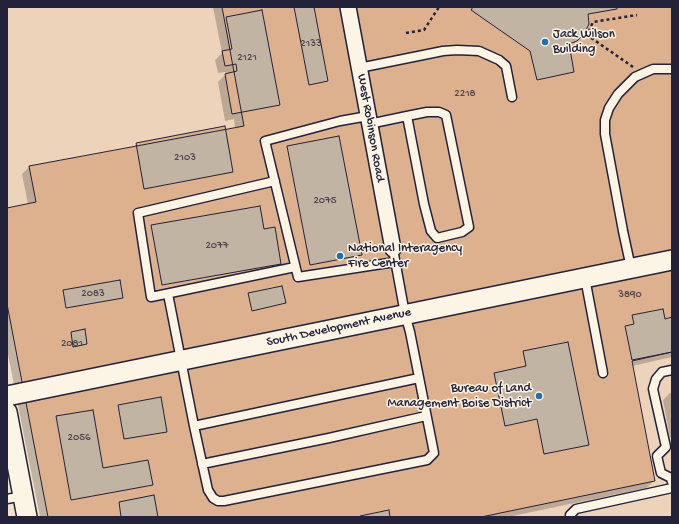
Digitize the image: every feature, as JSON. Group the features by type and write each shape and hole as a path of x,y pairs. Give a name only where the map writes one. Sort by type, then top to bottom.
{"street":[{"name":"West Robinson Road","path":"348,7 394,256"},
{"name":"South Development Avenue","path":"7,396 672,260"},
{"path":"7,412 14,468 15,498 27,517"}],"lane":[{"path":"359,68 442,51 479,51 499,60 506,66 512,97"},
{"path":"631,268 622,231 605,134 605,120 609,108 618,94 635,78 653,69 672,69"},
{"path":"168,294 202,464 208,490 213,498 218,501 224,501 427,460 434,453 394,256 298,277 265,141 340,121 369,120 407,116 427,112 439,112 446,115 469,227 462,232 437,238 431,231 424,204 407,116"},
{"path":"275,181 138,213 151,297 295,267"},
{"path":"585,278 603,373"},
{"path":"672,370 662,372 656,379 653,389 669,449 658,456 661,473 672,479"},
{"path":"194,426 418,378"},
{"path":"202,464 426,416"},
{"path":"570,517 576,509 672,488"}],"path":[{"path":"406,33 424,30 440,7"},
{"path":"633,67 587,35 593,22 637,15"}],"shaded area":[{"path":"7,7 222,7 244,126 29,166 36,202 7,208"},
{"path":"672,352 672,517 481,517 655,481 632,361"}],"building":[{"name":"National Interagency Fire Center","path":"222,7 672,7 672,352 632,361 655,481 481,517 48,517 7,304 7,208 36,202 29,166 244,126"},
{"path":"294,7 314,7 328,81 309,85"},
{"name":"Jack Wilson Building","path":"473,7 617,7 617,9 588,14 589,24 584,34 577,41 569,44 574,72 537,80 530,51 471,10"},
{"path":"262,10 280,105 232,114 225,74 237,71 236,64 225,66 222,51 232,49 226,17"},
{"path":"225,126 233,172 144,189 136,143"},
{"path":"339,136 362,255 310,265 287,146"},
{"path":"260,206 264,229 275,227 281,264 162,285 151,225"},
{"path":"120,280 123,298 66,308 63,290"},
{"path":"282,286 286,303 252,311 248,293"},
{"path":"663,309 665,319 672,317 672,352 632,360 625,326 634,324 632,315"},
{"path":"85,329 87,344 73,347 71,332"},
{"name":"Bureau of Land Management Boise District","path":"568,342 589,445 544,454 537,419 505,426 494,373 526,366 523,351"},
{"path":"161,397 167,432 124,439 118,405"},
{"path":"93,410 103,468 148,460 153,485 71,500 56,416"},
{"path":"154,495 158,517 121,517 119,502"},
{"path":"389,510 390,517 360,517 360,516"}],"place":[{"name":"Jack Wilson Building","path":"545,42"},
{"name":"National Interagency Fire Center","path":"340,256"},
{"name":"Bureau of Land Management Boise District","path":"539,396"}]}
